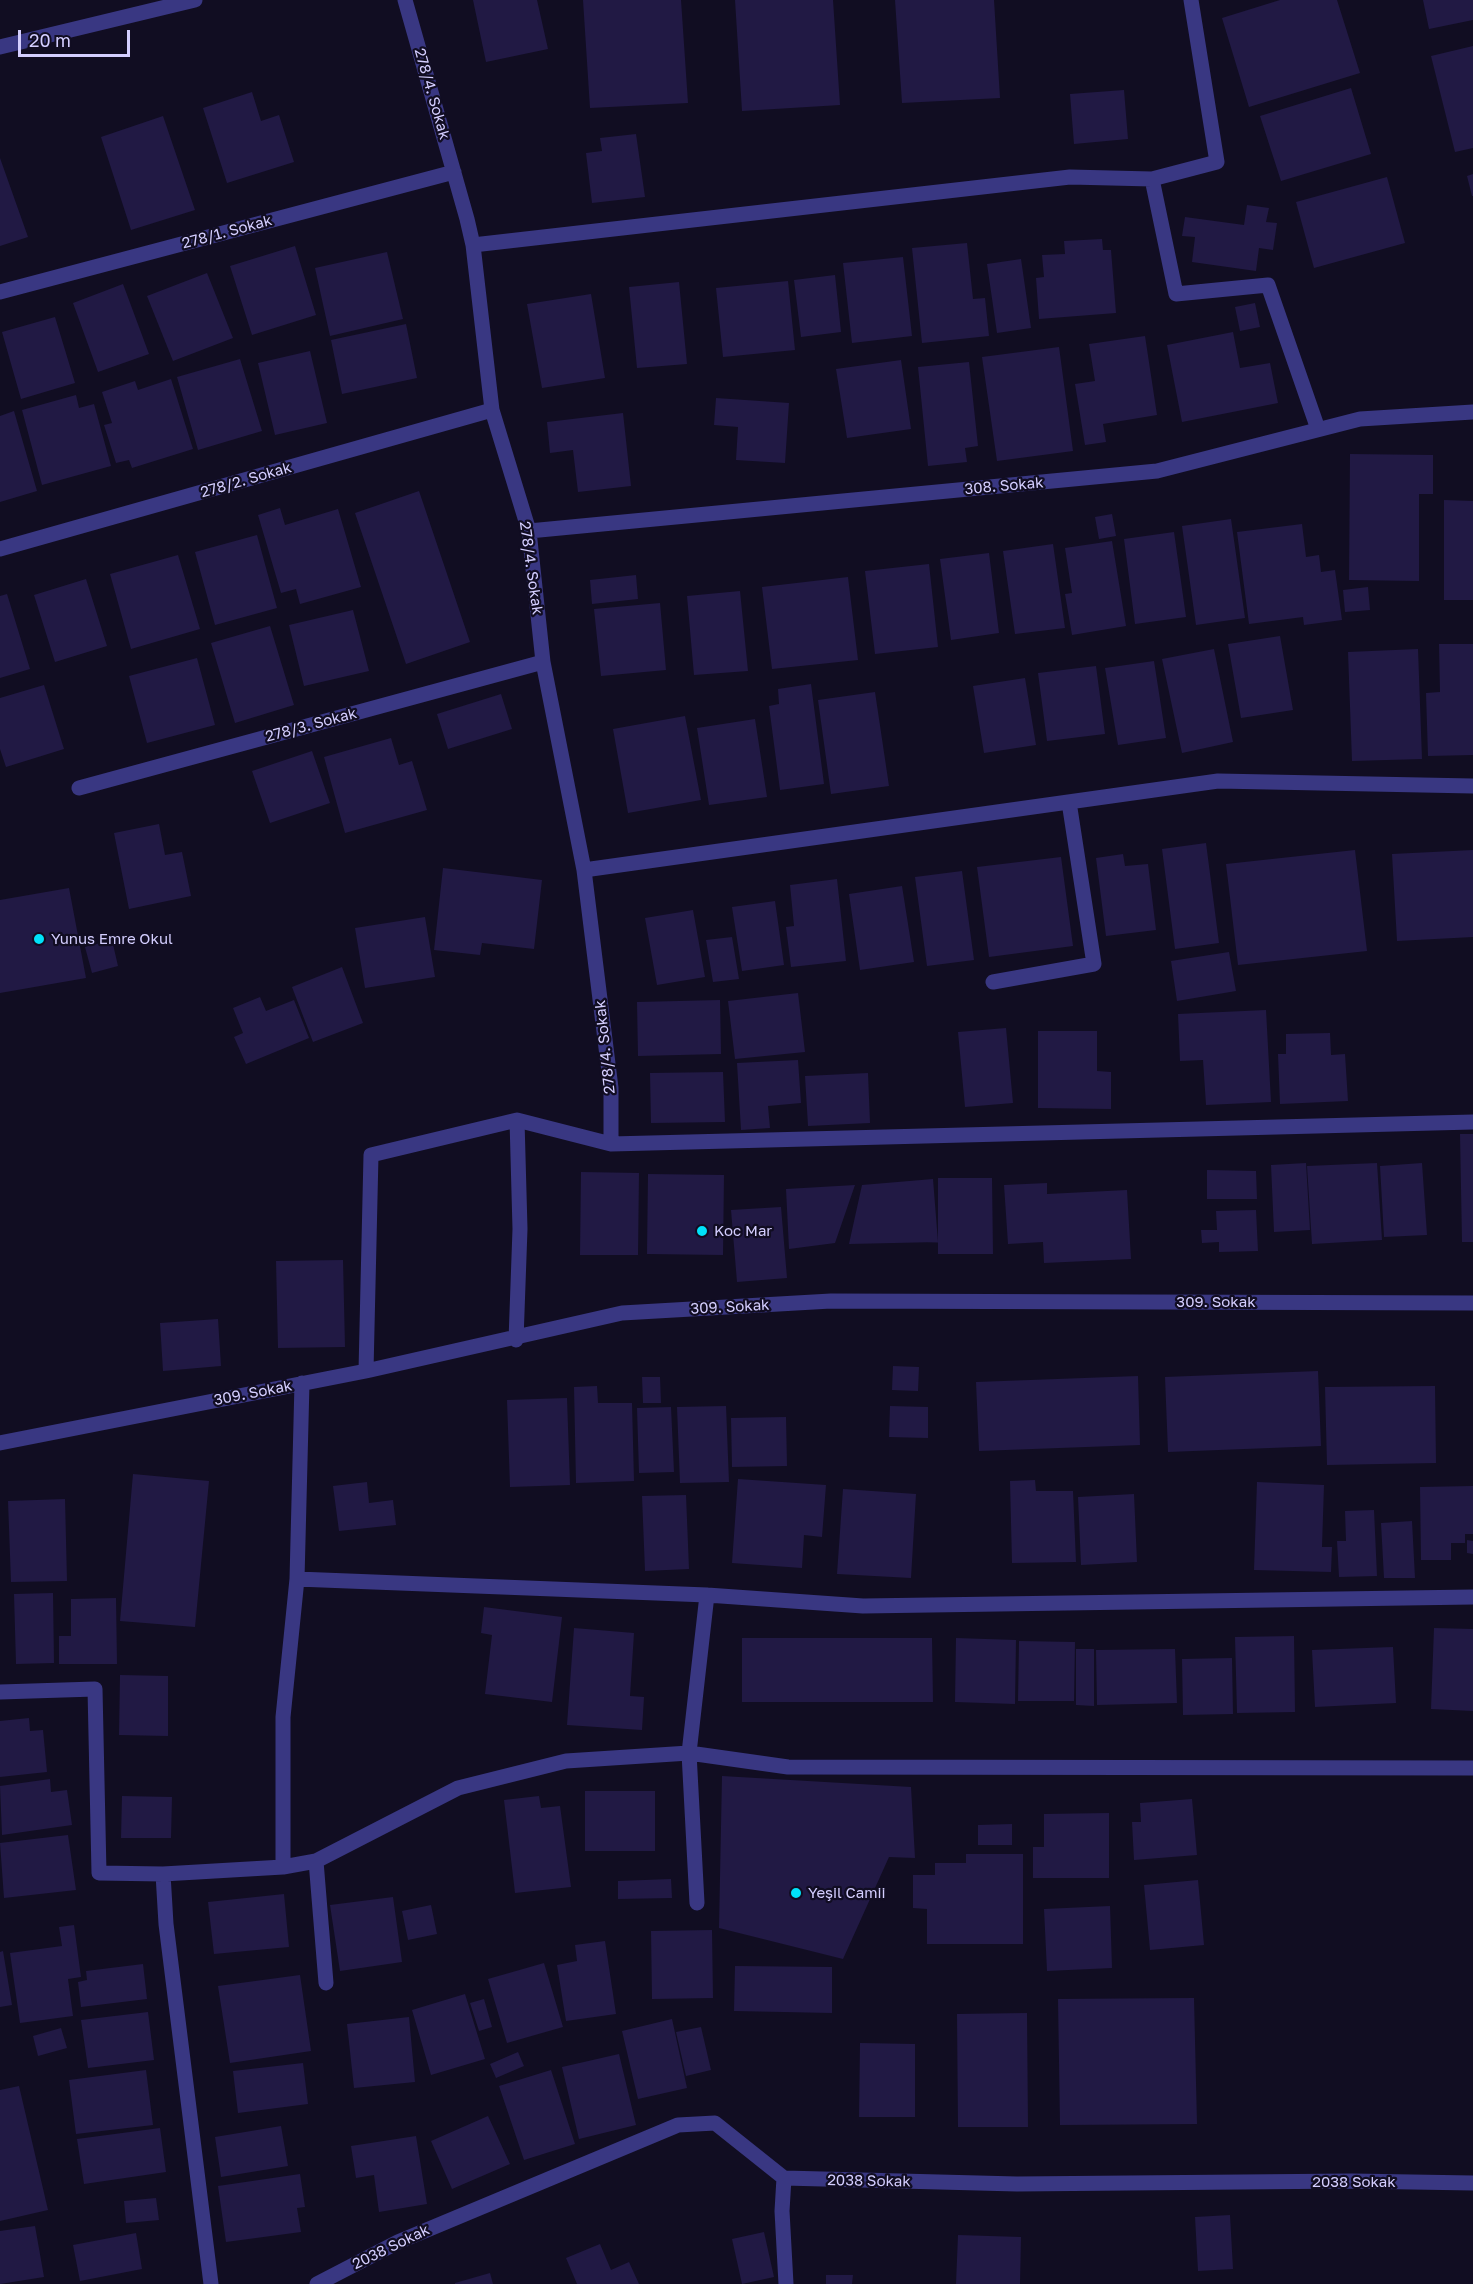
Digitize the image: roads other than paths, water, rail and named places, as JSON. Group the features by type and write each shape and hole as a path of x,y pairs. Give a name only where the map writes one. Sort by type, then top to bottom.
{"street":[{"path":"0,47 195,0"},
{"name":"278/4. Sokak","path":"405,0 454,172 472,245 492,410 529,531 543,662 584,870 611,1088 611,1144"},
{"path":"472,245 1070,177 1152,179 1217,162 1191,0"},
{"name":"278/1. Sokak","path":"0,292 454,172"},
{"path":"1152,179 1176,294 1268,285 1318,429"},
{"name":"278/2. Sokak","path":"0,549 492,410"},
{"name":"308. Sokak","path":"529,531 1157,471 1360,419 1473,412"},
{"name":"278/3. Sokak","path":"79,788 543,662"},
{"path":"584,870 1218,781 1473,786"},
{"path":"993,982 1094,964 1069,802"},
{"path":"516,1340 520,1229 517,1120"},
{"path":"366,1371 371,1155 517,1120 611,1144 1473,1122"},
{"name":"309. Sokak","path":"0,1443 516,1340 622,1313 831,1301 1473,1303"},
{"path":"283,1867 284,1717 297,1579 302,1383"},
{"path":"297,1579 707,1595 863,1606 1473,1597"},
{"path":"697,1903 689,1753 707,1595"},
{"path":"0,1692 95,1689 99,1873 163,1874 283,1867 316,1861 458,1788 566,1761 689,1753 789,1767 1473,1768"},
{"path":"316,1861 326,1983"},
{"path":"163,1874 166,1924 211,2284"},
{"name":"2038 Sokak","path":"317,2284 398,2242 678,2125 715,2123 784,2178 1017,2184 1352,2181 1473,2183"},
{"path":"784,2178 782,2211 786,2284"}],"place":[{"name":"Yunus Emre Okul","path":"39,939"},
{"name":"Koc Mar","path":"702,1231"},
{"name":"Yeşil Camii","path":"796,1893"}]}
